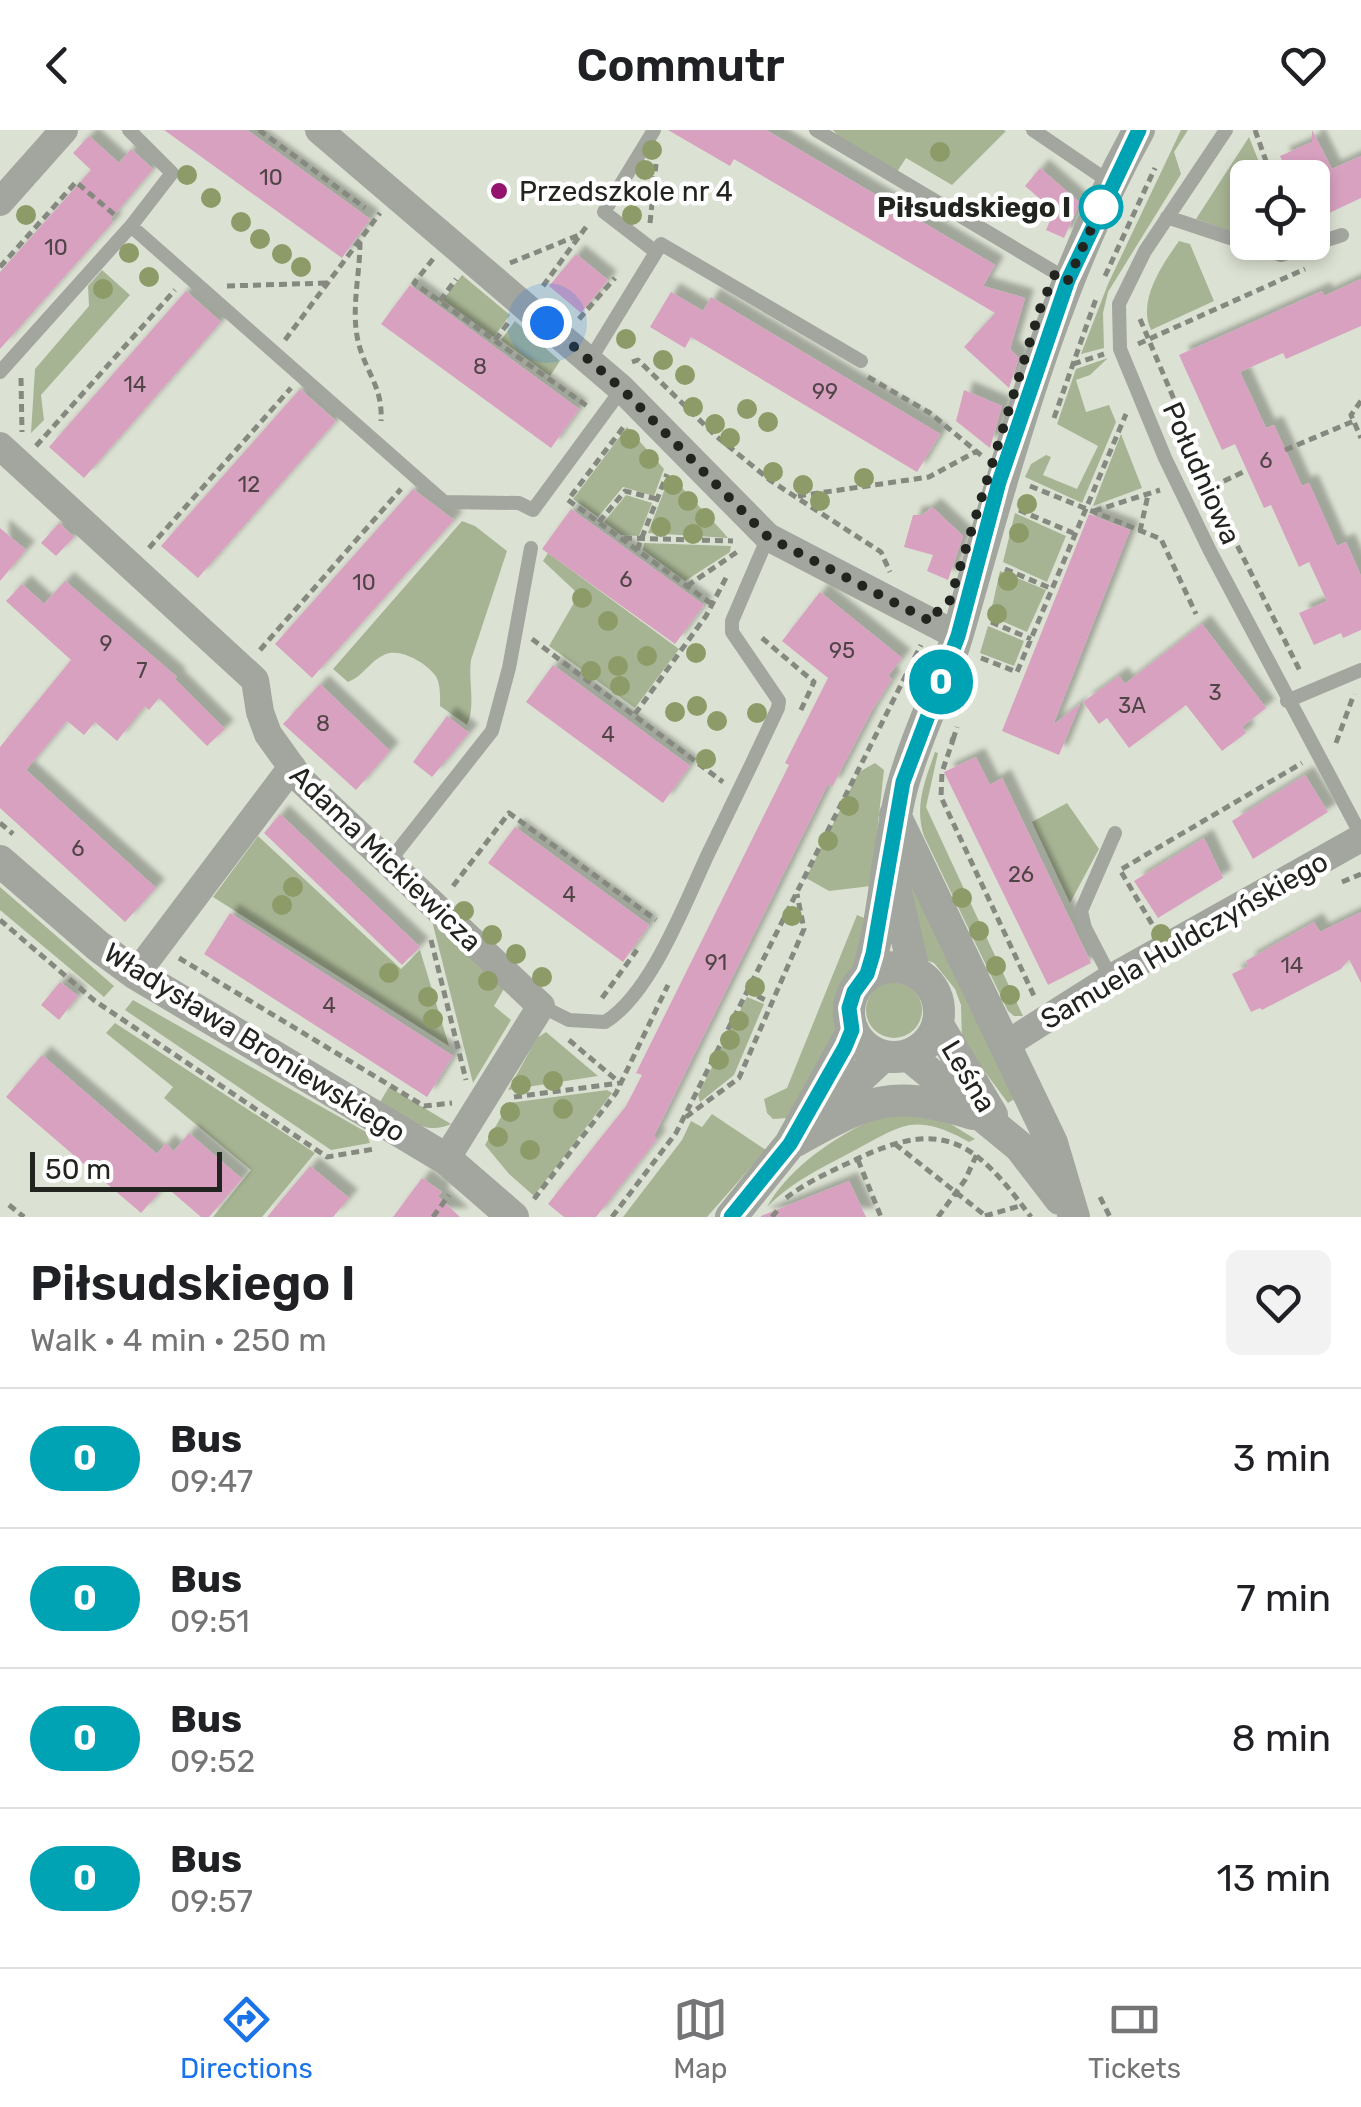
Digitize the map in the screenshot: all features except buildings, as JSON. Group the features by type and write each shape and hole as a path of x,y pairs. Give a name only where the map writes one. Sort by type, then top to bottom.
{"street":[{"path":"0,202 64,130"},
{"path":"319,130 596,350 616,396 768,537 962,633"},
{"path":"896,1056 867,1048 852,1030 849,1008 854,992 867,974 903,782 962,633 999,482 1068,280 1139,130"},
{"name":"Adama Mickiewicza","path":"11,440 255,680 268,734 292,767 538,1010"},
{"path":"136,974 292,767"},
{"path":"896,814 1052,1143 1073,1217"},
{"name":"Samuela Huldczyńskiego","path":"1008,1044 1112,978 1361,836"},
{"name":"Władysława Broniewskiego","path":"0,861 136,974 450,1174 522,1209"},
{"path":"890,863 914,971"},
{"path":"790,1144 896,1056 932,1038 938,1025 937,996 914,971 889,966 867,974"},
{"path":"450,1174 538,1010"},
{"name":"Leśna","path":"938,1025 991,1122"},
{"path":"731,1217 790,1144 852,1030"},
{"name":"Leśna","path":"896,1056 991,1122 1039,1169 1073,1217"},
{"path":"790,1144 833,1120 896,1098 943,1105 991,1122"}],"lane":[{"path":"0,372 172,173 129,130"},
{"path":"654,130 604,212 656,252"},
{"path":"816,130 1068,280"},
{"path":"1033,130 1112,183"},
{"name":"Południowa","path":"1226,130 1145,251 1119,304 1120,350 1178,484 1361,836"},
{"path":"1168,217 1281,255 1342,235"},
{"path":"126,222 444,502 519,503 532,510 616,396"},
{"path":"596,350 661,244 861,362"},
{"path":"538,1010 570,1020 604,1022 634,994 672,930 778,708 779,701 732,632 732,621 768,537"},
{"path":"388,863 492,731 532,548"},
{"path":"1288,701 1361,670"},
{"path":"1112,978 1085,928 1081,911 1115,832"}],"path":[{"path":"259,130 378,217"},
{"path":"1254,130 1265,160"},
{"path":"1100,286 1160,158"},
{"path":"0,267 76,182 126,222"},
{"path":"275,354 385,206"},
{"path":"540,290 592,219"},
{"path":"508,264 583,233"},
{"path":"360,242 355,300 359,345 379,387 382,416 378,444"},
{"path":"438,251 414,283 587,406"},
{"path":"1305,270 1149,340 1228,527 1336,744 1355,692"},
{"path":"440,301 462,271"},
{"path":"28,456 194,281 329,283"},
{"path":"495,340 514,315"},
{"path":"572,318 596,350"},
{"path":"11,440 21,348"},
{"path":"638,360 716,436 771,482 882,552 893,580"},
{"path":"140,558 301,376"},
{"path":"962,633 1017,672 1137,388"},
{"path":"616,396 626,422 637,434"},
{"path":"1361,400 1351,415 1361,438"},
{"path":"930,413 985,458"},
{"path":"1285,450 1354,421"},
{"path":"559,512 626,422"},
{"path":"796,497 928,477 977,452"},
{"path":"637,550 669,468"},
{"path":"1212,487 1247,470"},
{"path":"1088,510 1206,474"},
{"path":"252,660 414,475"},
{"path":"1018,481 1161,539 1196,614"},
{"path":"599,522 625,491 657,499"},
{"path":"1140,531 1148,494"},
{"path":"568,500 713,605"},
{"path":"1012,506 1073,533"},
{"path":"635,714 713,605 737,552 736,541 723,526"},
{"path":"621,538 736,541"},
{"path":"686,586 737,552"},
{"path":"997,566 1051,588"},
{"path":"750,627 814,682"},
{"path":"517,628 725,784 733,769"},
{"path":"962,633 1031,638"},
{"path":"612,1217 665,1149 796,891 962,633"},
{"path":"1155,931 1120,870 1308,760"},
{"path":"941,797 1045,1021"},
{"path":"453,886 509,813 658,921 656,925"},
{"path":"683,1118 739,1078 804,929 796,891"},
{"path":"420,894 470,1097"},
{"path":"0,920 95,1000 327,1157 382,1148"},
{"path":"599,1002 645,940"},
{"path":"171,953 424,1106 458,1100"},
{"path":"746,990 770,1002"},
{"path":"506,1098 620,1083 538,1010"},
{"path":"522,1209 616,1093"},
{"path":"772,1217 788,1197 858,1158 894,1143 932,1136 977,1155 1031,1217"},
{"path":"894,1143 985,1217 1023,1206"},
{"path":"938,1217 957,1193 977,1155"},
{"path":"858,1158 881,1217"},
{"path":"433,1217 450,1174"},
{"path":"9,1205 24,1217"}],"green space":[{"path":"833,130 1006,131 952,185 906,158 897,172 841,139"},
{"path":"1181,130 1188,130 1174,152 1181,174 1108,292 1103,313 1104,348 1081,354 1108,284"},
{"path":"1249,137 1258,160 1234,160"},
{"path":"1230,166 1230,231 1196,219"},
{"path":"1179,241 1190,244 1214,301 1151,330 1147,319 1149,295"},
{"path":"102,270 130,295 41,395 44,420 31,433 35,369 89,306 88,286"},
{"path":"462,275 510,315 494,337 443,300"},
{"path":"515,321 560,361 550,376 501,340"},
{"path":"1108,358 1090,375 1076,380 1086,412 1109,405 1116,422 1082,503 1025,477 1031,464 1046,455 1051,457 1043,475 1077,489 1098,446 1057,424 1076,369"},
{"path":"627,427 664,469 654,496 623,487 598,517 573,499"},
{"path":"1121,434 1142,488 1093,506"},
{"path":"670,475 722,531 728,538 648,533"},
{"path":"626,495 652,503 639,536 621,535 604,522"},
{"path":"1015,513 1066,536 1047,582 1003,562"},
{"path":"462,521 475,526 507,551 471,660 471,709 467,725 440,706 435,675 413,658 386,654 348,682 333,669"},
{"path":"644,543 731,546 730,552 685,581 643,550"},
{"path":"548,553 679,649 635,708 549,646 575,601 575,591 543,561"},
{"path":"1000,571 1046,590 1027,632 990,616"},
{"path":"988,626 1024,641 1014,666 980,653"},
{"path":"935,752 938,753 926,807 1023,1016 1008,1011 924,836 920,804"},
{"path":"875,763 884,770 871,886 829,891 806,878 859,772"},
{"path":"1067,803 1099,849 1070,903 1032,822"},
{"path":"258,836 401,969 420,950 449,1046 213,897"},
{"path":"907,869 1018,1097 1008,1103 962,1041 961,1005 955,989 934,963 920,958"},
{"path":"0,887 114,986 104,997 0,910"},
{"path":"430,913 505,987 494,1006 511,1020 473,1083"},
{"path":"857,915 864,918 860,962 840,991 837,1018 841,1033 788,1118 773,1119 767,1113 764,1099 787,1088"},
{"path":"894,982 914,990 922,1010 914,1030 894,1038 874,1030 866,1010 874,990"},
{"path":"747,997 764,1004 734,1075 700,1102 698,1095"},
{"path":"133,1000 366,1132 370,1143 331,1150 125,1010"},
{"path":"115,1023 315,1153 262,1217 213,1217 251,1170 164,1098 173,1087 106,1033"},
{"path":"546,1032 598,1076 508,1090 537,1038"},
{"path":"389,1087 451,1124 432,1128 405,1119 380,1102"},
{"path":"607,1090 612,1093 534,1196 485,1145 509,1103"},
{"path":"888,1113 938,1116 975,1139 969,1142 948,1131 910,1125 811,1174 767,1207 804,1163 854,1129"},
{"path":"712,1114 766,1150 707,1217 623,1217 682,1140 691,1121 702,1127"}],"bus line":[{"name":"0","path":"731,1217 790,1144 852,1030 849,1008 873,954 903,782 958,636 999,482 1068,280 1139,130"}],"place":[{"name":"Przedszkole nr 4","path":"499,191"},
{"name":"Piłsudskiego I","path":"1101,207"}],"route":[{"path":"547,323 622,389 768,537 932,622 940,607 949,603 1041,306 1056,272 1068,280 1101,207"}]}
